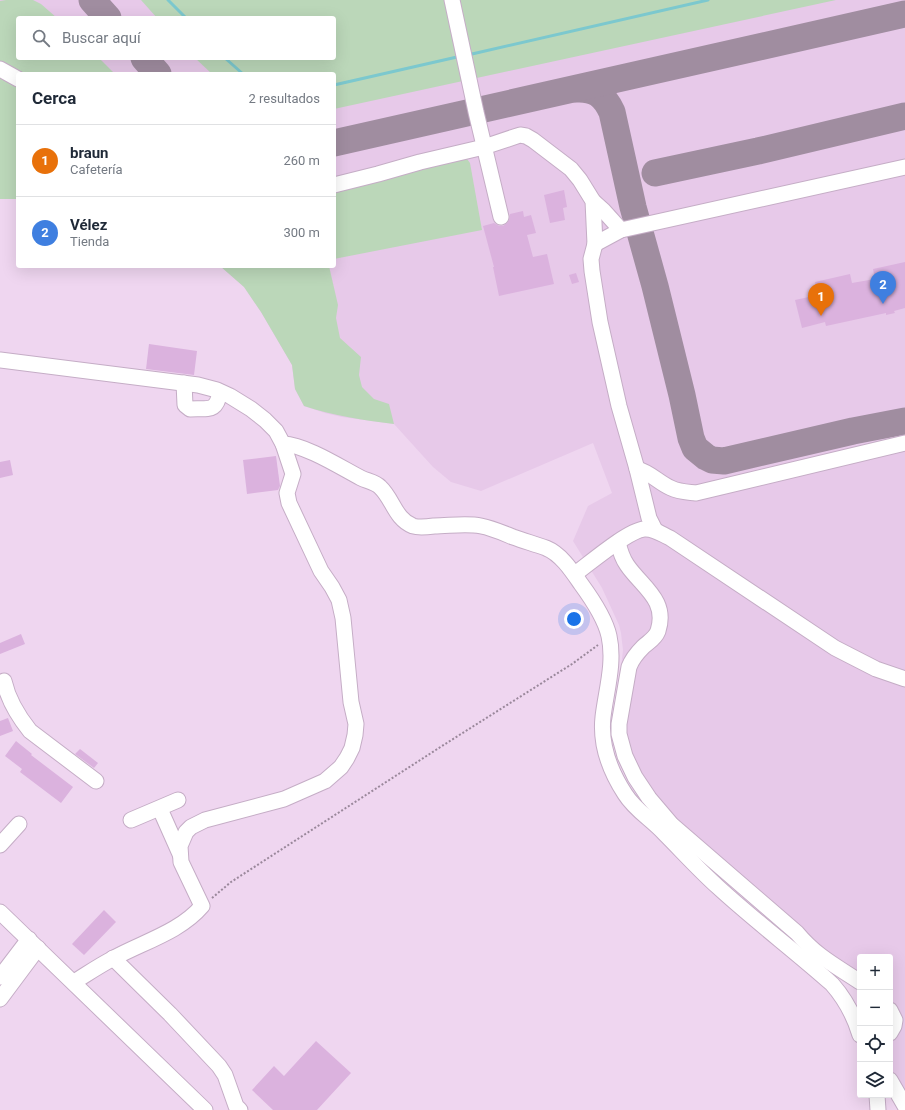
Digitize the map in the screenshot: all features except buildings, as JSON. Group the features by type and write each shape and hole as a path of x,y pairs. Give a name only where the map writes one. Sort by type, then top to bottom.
{"street":[{"path":"452,0 501,217"},
{"path":"0,69 16,78"},
{"path":"336,184 484,147 520,135 526,136 571,169 593,201 621,230"},
{"path":"595,244 621,230 905,166"},
{"path":"593,201 595,244 591,259 600,322 619,406 649,518 655,530"},
{"path":"0,360 198,385 220,392 251,409 276,431 283,444 293,474 287,492 289,503 321,571 332,586 339,600 343,618 351,702 356,724 352,748 347,758 341,767 316,786 284,799 205,820 191,827 186,832 180,846 181,862 202,906 182,924 113,958 74,982"},
{"path":"184,383 185,404 190,409 213,407 218,402 220,392"},
{"path":"637,469 671,488 686,492 696,492 905,443"},
{"path":"283,444 293,445 309,451 379,485 390,499 402,519 413,526 485,527 547,548 558,555 575,574 590,596 601,616 609,636 611,656 610,677 603,717 603,739 612,773 626,796 640,812 663,832 697,868 832,984 842,995 855,1018 857,1026"},
{"path":"575,574 635,531 644,529 655,530 835,648 876,669 905,679"},
{"path":"618,542 622,557 627,565 655,598 658,604 659,614 657,633 633,658 629,667 619,724 621,744 635,777 661,813 683,836 797,933 809,947 857,980"},
{"path":"4,681 4,698 30,731 96,781"},
{"path":"131,820 178,800"},
{"path":"160,808 180,854"},
{"path":"0,845 19,824"},
{"path":"0,912 205,1110"},
{"path":"0,977 33,944"},
{"path":"0,999 33,944"},
{"path":"113,958 170,1014 218,1066 225,1075 236,1106 240,1110"},
{"path":"893,1016 895,1020 893,1028"},
{"path":"893,1085 905,1106"},
{"path":"877,1098 878,1110"}],"path":[{"path":"202,906 231,882 572,664 609,636"}],"shaded area":[{"path":"0,0 905,0 905,1110 893,1095 893,954 857,954 857,989 812,959 629,776 607,733 606,729 615,717 623,650 621,633 619,625 602,588 573,541 588,506 612,493 593,443 481,491 451,482 433,467 394,424 342,417 304,406 295,389 292,365 261,312 244,287 222,268 336,268 336,72 16,72 16,199 0,199"}],"green space":[{"path":"33,0 41,4 55,16 16,16 16,60 101,60 113,72 16,72 16,199 0,199 0,1"},
{"path":"141,0 836,0 336,109 336,72 210,72 197,60 336,60 336,16 155,16"},
{"path":"467,159 470,163 482,230 336,259 336,182"},
{"path":"222,268 329,268 338,305 336,318 340,338 361,357 359,375 362,387 374,399 389,404 394,424 337,415 304,406 295,389 292,365 261,312 244,287"}],"waterway":[{"path":"168,0 184,16"},
{"path":"472,54 708,0"},
{"path":"336,85 457,57"},
{"path":"227,60 241,72"}],"taxiway":[{"path":"92,0 106,16"},
{"path":"336,143 905,14"},
{"path":"146,60 156,72"},
{"path":"576,89 594,91 606,101 612,112 633,207 655,286 691,438 695,448 712,460 724,461 853,431 905,421"},
{"path":"655,173 758,151 905,116"}],"place":[{"name":"Vélez","path":"883,304"},
{"name":"braun","path":"821,316"}]}
